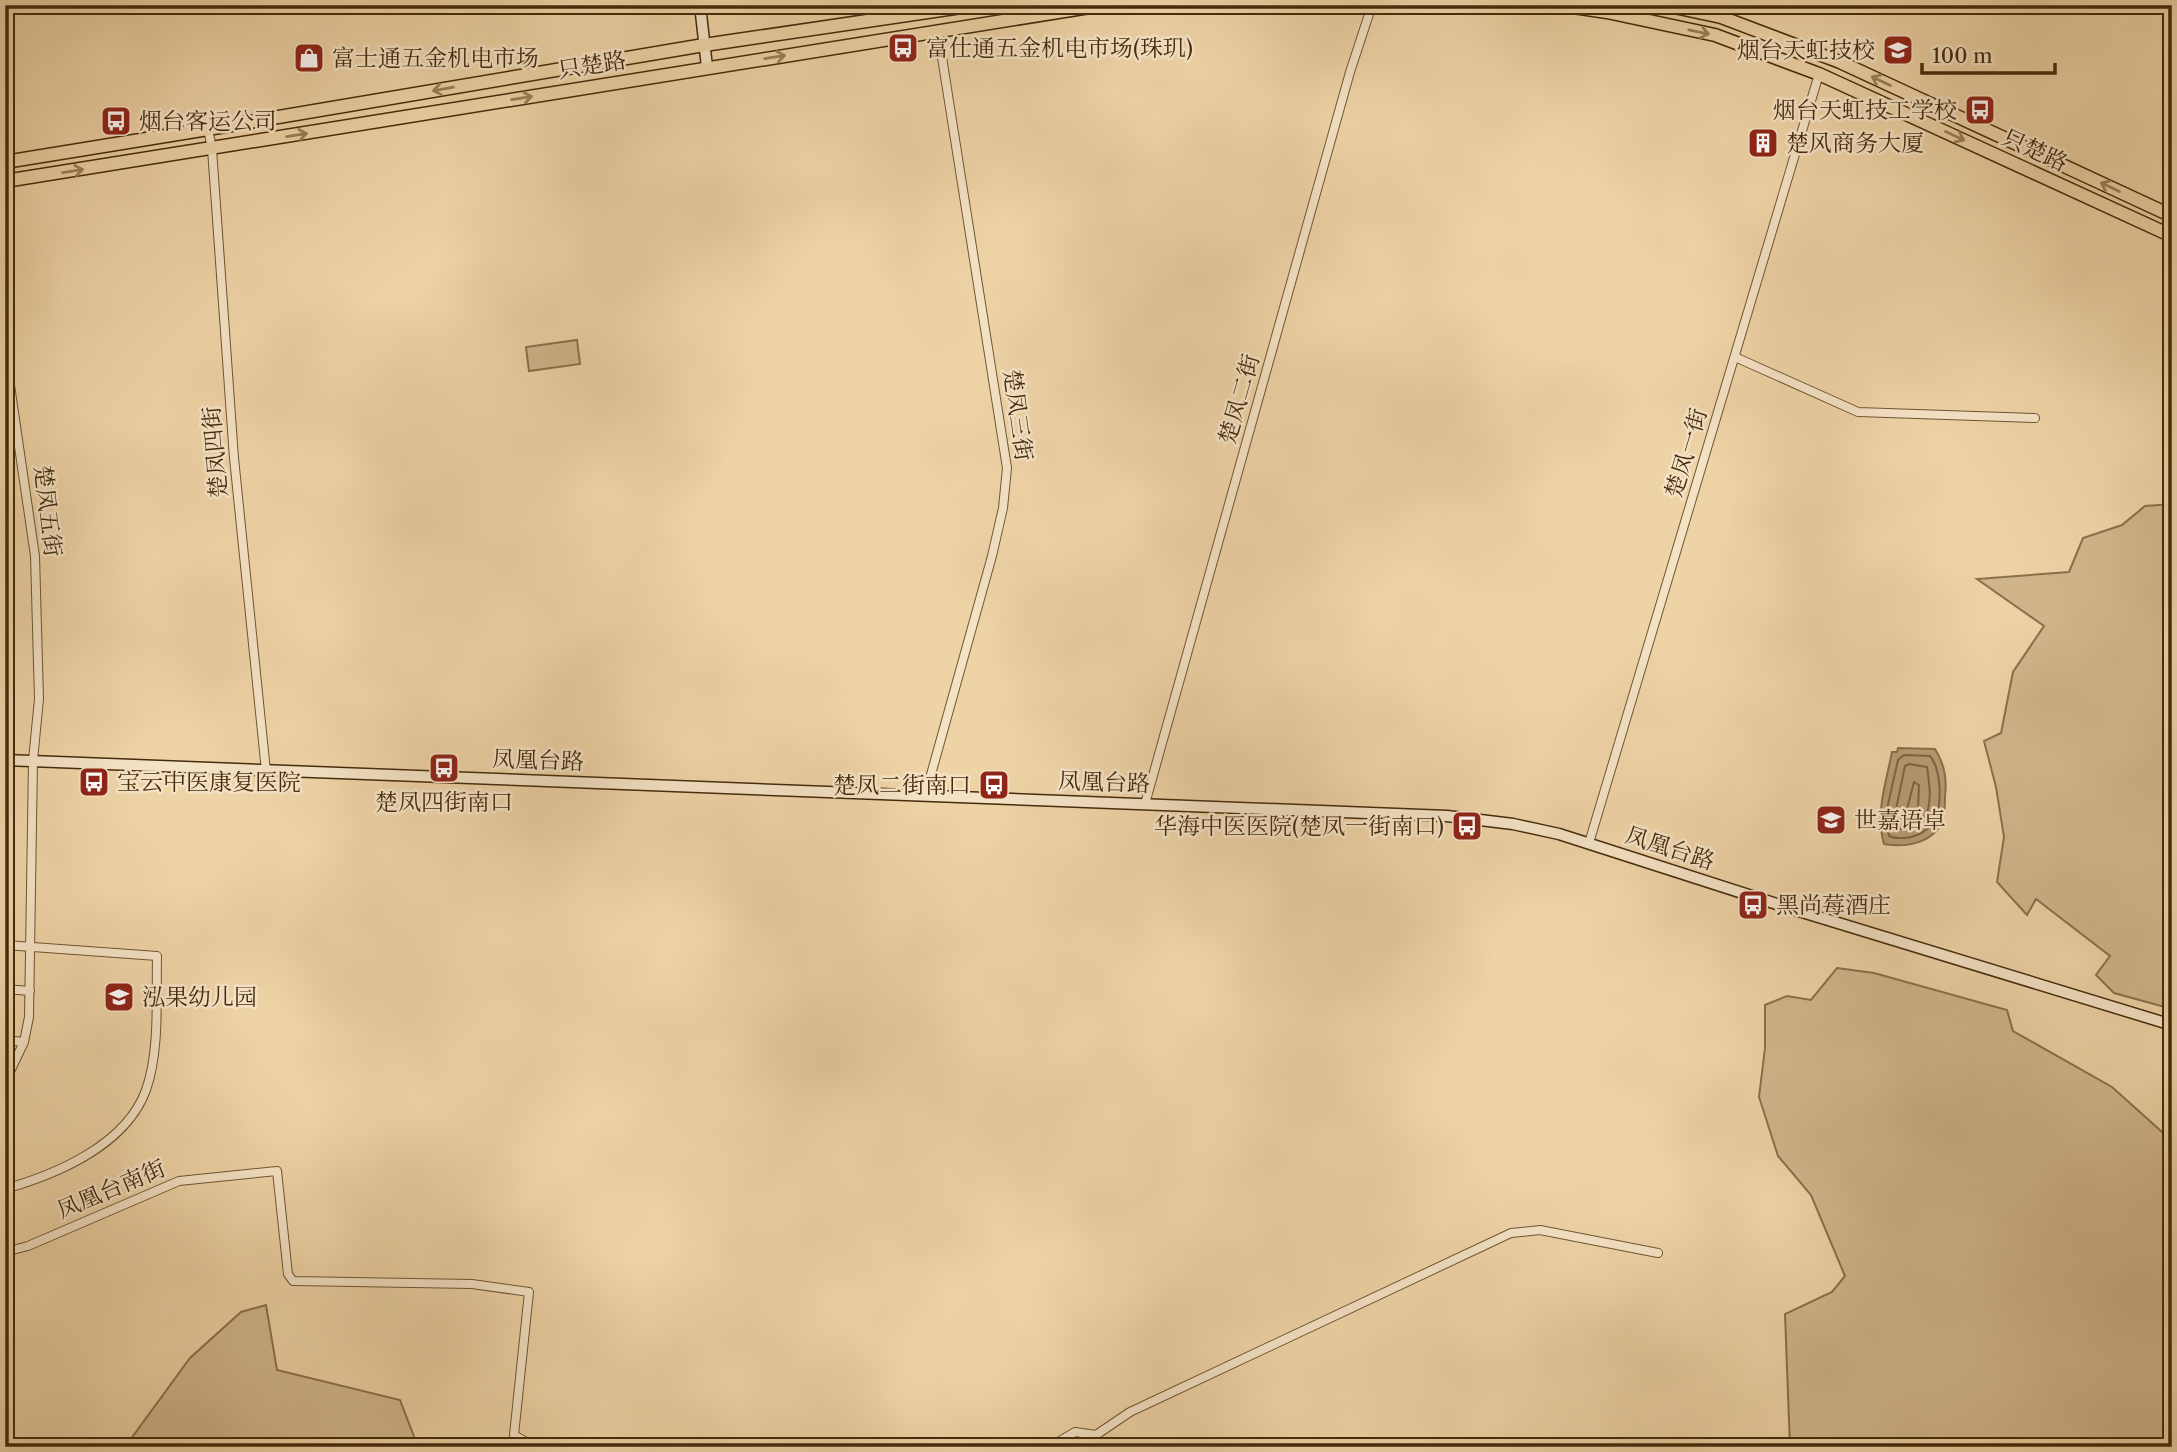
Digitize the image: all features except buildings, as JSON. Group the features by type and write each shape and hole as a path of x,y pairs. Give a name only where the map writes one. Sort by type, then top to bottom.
{"main road":[{"name":"只楚路","path":"5,162 704,45 975,5"},
{"name":"只楚路","path":"5,181 1102,5"},
{"name":"只楚路","path":"1560,5 1608,12 1716,35 1819,74 2172,236"},
{"name":"只楚路","path":"1665,5 1721,17 1840,62 2172,216"}],"street":[{"path":"700,5 707,67"},
{"name":"楚凤二街","path":"1146,804 1347,85 1372,5"},
{"name":"楚凤三街","path":"925,796 992,556 1003,508 1007,468 939,32"},
{"name":"楚凤一街","path":"1589,843 1819,74"},
{"name":"楚凤四街","path":"208,129 212,149 234,458 266,771"},
{"name":"楚凤五街","path":"5,351 35,556 39,699 33,760 29,1017 24,1042 5,1082"},
{"path":"1735,357 1858,412 2035,418"},
{"name":"凤凰台路","path":"5,760 1447,816 1513,824 1589,843 1789,908 2172,1025"},
{"path":"5,945 157,956 154,1054 146,1090 133,1115 116,1133 66,1166 5,1189"},
{"path":"5,989 30,991"},
{"path":"5,1040 24,1042"},
{"name":"凤凰台南街","path":"5,1252 27,1246 179,1181 277,1171 288,1274 293,1281 472,1284 529,1292 514,1435 535,1447"},
{"path":"1091,1447 1096,1436 1130,1412 1511,1233 1540,1230 1658,1253"},
{"path":"1050,1447 1075,1432 1096,1436"}],"shaded area":[{"path":"577,340 580,364 529,371 526,347"},
{"path":"2172,504 2172,1009 2114,993 2096,975 2110,956 2036,899 2027,915 1997,882 2004,837 1996,787 1984,741 2001,733 2013,672 2044,626 1977,579 2069,572 2083,538 2122,525 2145,506"},
{"path":"1837,968 1874,973 2007,1010 2013,1031 2112,1087 2171,1140 2172,1447 1790,1447 1785,1314 1832,1292 1845,1276 1811,1195 1778,1156 1759,1097 1765,1048 1765,1005 1787,996 1811,1000"},
{"path":"266,1305 277,1370 400,1400 418,1447 125,1447 190,1358 241,1312"}],"water":[{"path":"1898,748 1935,749 1944,772 1945,807 1943,818 1934,833 1919,842 1893,845 1884,844 1881,809 1892,752 1897,752"}],"place":[{"name":"富仕通五金机电市场(珠玑)","path":"903,48"},
{"name":"烟台天虹技校","path":"1898,50"},
{"name":"富士通五金机电市场","path":"309,58"},
{"name":"烟台天虹技工学校","path":"1980,110"},
{"name":"烟台客运公司","path":"116,121"},
{"name":"楚风商务大厦","path":"1763,143"},
{"name":"楚凤四街南口","path":"444,768"},
{"name":"宝云中医康复医院","path":"94,782"},
{"name":"楚凤二街南口","path":"994,785"},
{"name":"世嘉语卓","path":"1831,820"},
{"name":"华海中医医院(楚凤一街南口)","path":"1467,826"},
{"name":"黑尚莓酒庄","path":"1753,905"},
{"name":"泓果幼儿园","path":"119,997"}]}
